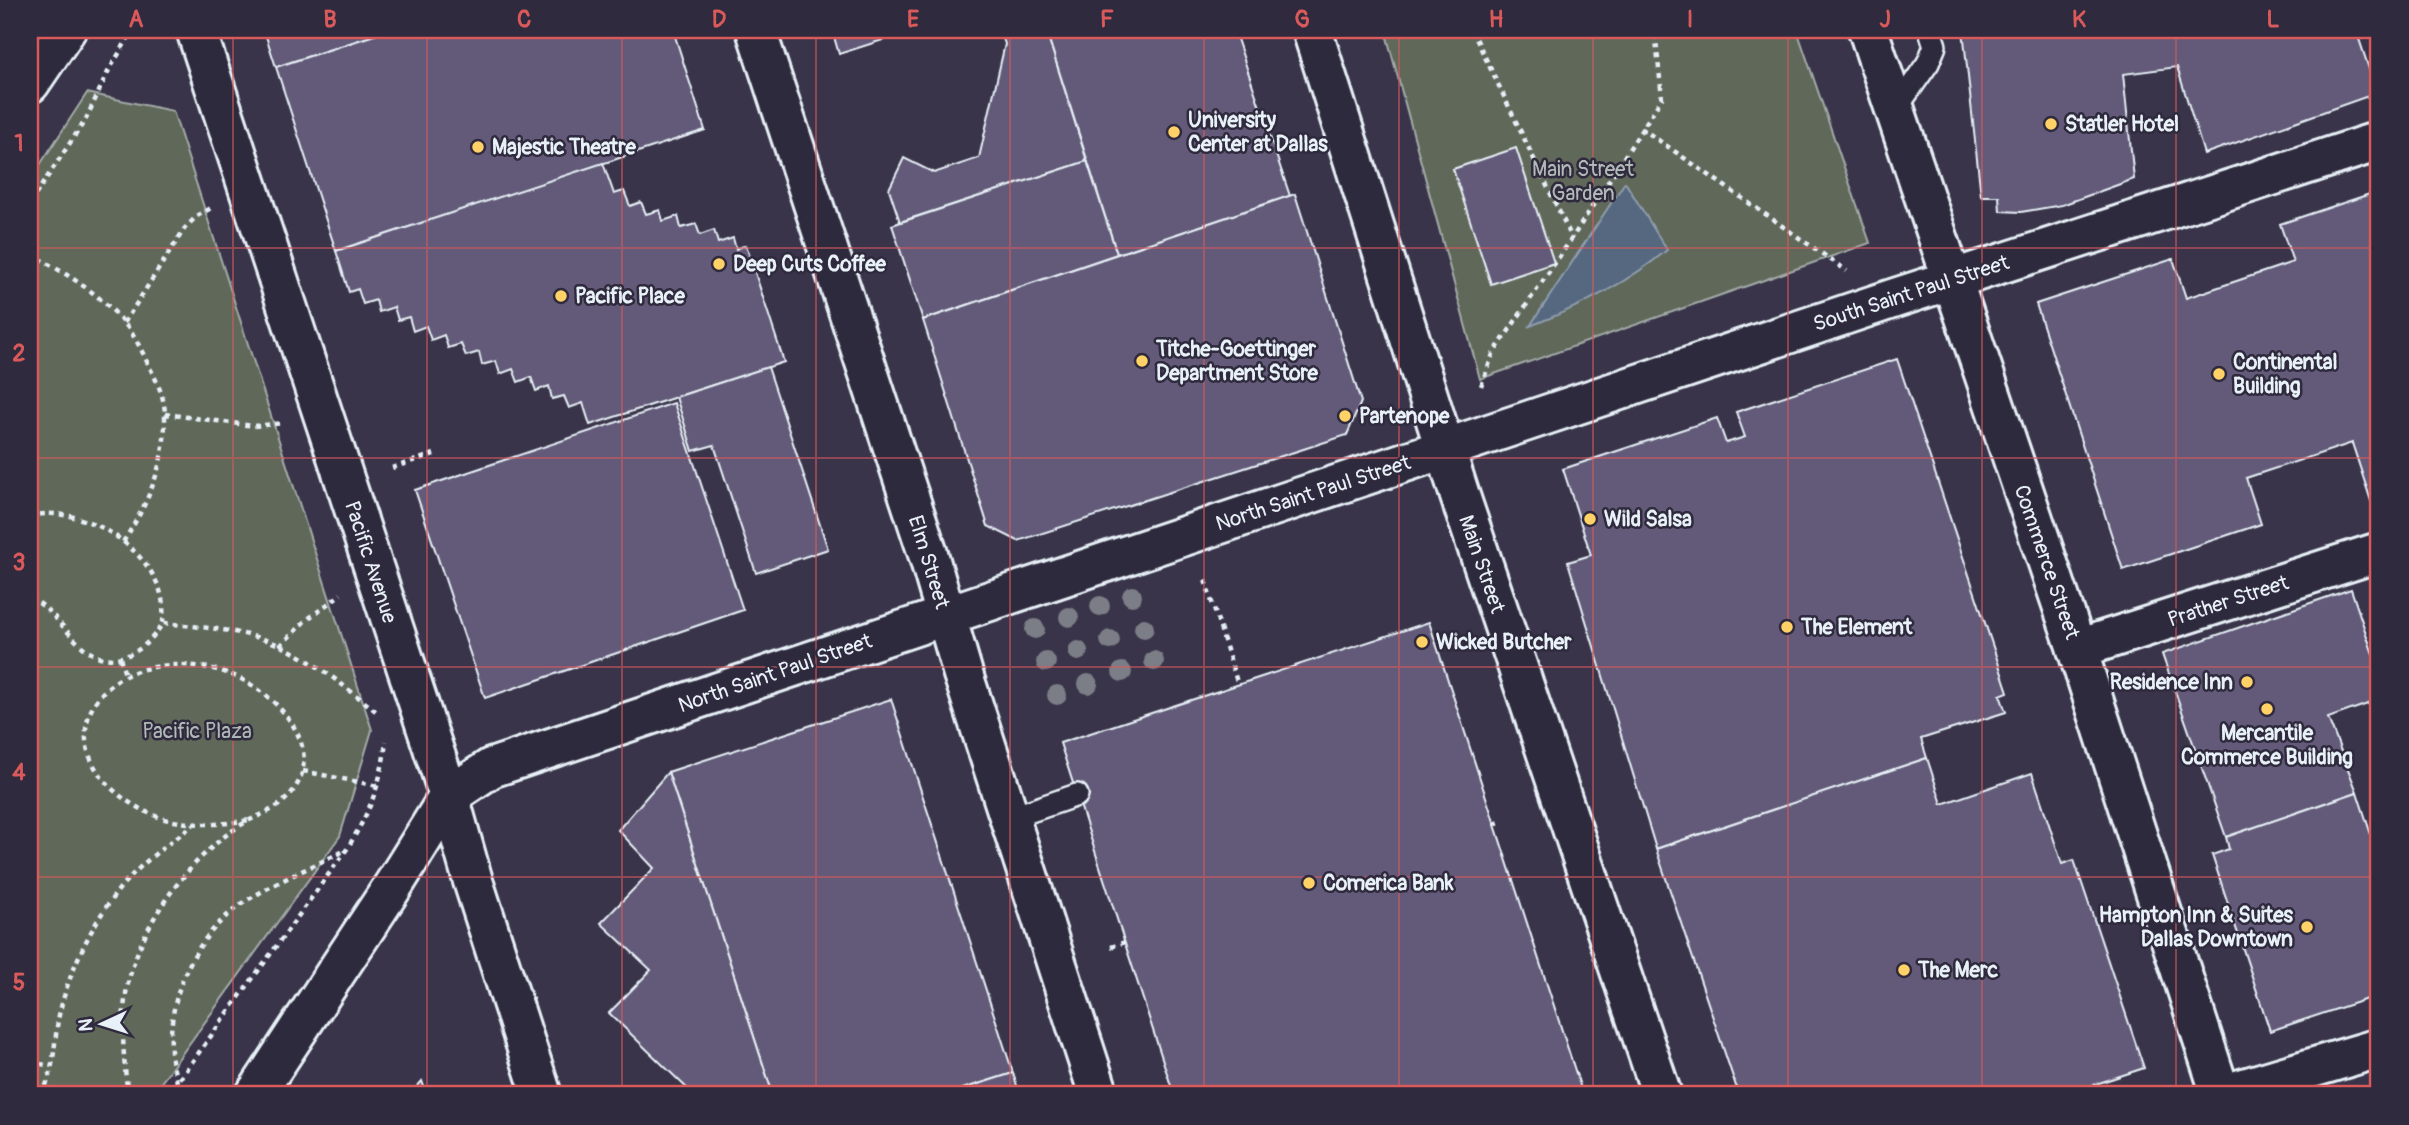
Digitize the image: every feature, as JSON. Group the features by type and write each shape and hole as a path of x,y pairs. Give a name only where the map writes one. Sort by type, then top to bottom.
{"street":[{"path":"30,83 66,30"},
{"name":"Pacific Avenue","path":"196,30 449,796 473,881 542,1095"},
{"name":"Elm Street","path":"756,30 925,544 1098,1095"},
{"name":"Main Street","path":"1312,30 1444,449 1661,1095"},
{"name":"Commerce Street","path":"1868,30 2077,649 2221,1095"},
{"name":"South Saint Paul Street","path":"1444,449 1952,279 2379,141"},
{"name":"North Saint Paul Street","path":"255,1095 449,796 491,768 1444,449"},
{"name":"Prather Street","path":"2077,649 2379,552"},
{"path":"2221,1095 2379,1048"}],"lane":[{"path":"1895,110 1928,63 1935,46 1930,30"},
{"path":"1010,818 1077,795"}],"path":[{"path":"30,203 86,119 108,72 133,30"},
{"path":"1472,30 1572,238"},
{"path":"1481,386 1493,354 1662,98 1655,30"},
{"path":"1641,128 1850,274"},
{"path":"124,323 185,229 197,216 218,204"},
{"path":"30,254 86,288 124,323 155,377 162,396 166,414 161,459 146,504 123,542"},
{"path":"166,414 254,426 287,422"},
{"path":"392,468 434,454"},
{"path":"30,516 42,513 61,514 104,529 123,542 145,564 157,582 164,604 163,623 144,646 120,658 106,659 92,654 74,639 54,615 30,598"},
{"path":"1205,580 1238,685"},
{"path":"280,646 314,613 343,593"},
{"path":"163,623 215,628 280,646 345,687 380,714"},
{"path":"120,658 125,675"},
{"path":"128,1095 123,1025 130,976 138,952 176,885 225,837 288,798 303,771 303,747 296,727 283,711 258,690 232,675 206,668 146,668 125,675 101,694 86,724 86,741 90,759 99,776 113,791 136,807 163,818 194,824 225,824 249,820"},
{"path":"168,1095 347,849 367,816 378,786 386,741"},
{"path":"303,771 378,786"},
{"path":"41,1095 51,1066 60,1009 72,972 90,934 121,887 159,851 194,824"},
{"path":"177,1083 170,1052 172,1019 178,987 194,954 215,926 246,902 347,849"},
{"path":"1111,947 1125,942"},
{"path":"30,1062 51,1066"}],"green space":[{"name":"Main Street Garden","path":"1385,30 1797,30 1870,243 1480,379"},
{"name":"Pacific Plaza","path":"87,93 173,111 372,730 340,836 152,1095 30,1095 30,180"}],"water":[{"path":"1625,182 1667,250 1602,294 1530,326"}],"building":[{"path":"264,30 390,30 276,67"},
{"name":"Majestic Theatre","path":"390,30 673,30 705,130 336,251 276,67"},
{"path":"832,30 914,30 839,54"},
{"path":"1000,30 1046,30 1087,161 900,222 889,189 904,158 934,173 979,158 1005,44"},
{"name":"University Center at Dallas","path":"1046,30 1234,30 1290,196 1117,254"},
{"name":"Statler Hotel","path":"1963,30 2356,30 2377,93 2204,154 2177,67 2123,74 2134,179 2062,205 2021,212 2000,211 1999,196 1981,196"},
{"path":"1516,148 1554,263 1491,284 1453,169"},
{"path":"1087,161 1117,254 923,320 892,225"},
{"name":"Pacific Place","path":"603,163 614,194 624,191 630,206 641,202 646,214 660,210 663,221 678,216 681,228 696,224 700,235 714,230 718,243 733,238 736,249 746,245 784,362 590,425 583,403 569,408 564,396 552,399 549,386 536,391 531,377 518,382 513,369 500,374 496,361 482,365 479,352 466,356 461,344 448,348 444,335 431,340 426,326 413,331 409,317 398,320 394,307 379,312 376,300 363,304 358,289 349,292 336,251"},
{"name":"Continental Building","path":"2379,191 2379,498 2371,501 2352,443 2246,478 2261,524 2123,570 2036,304 2173,259 2186,298 2293,262 2280,224"},
{"name":"Titche-Goettinger Department Store","path":"1295,194 1361,402 1347,435 1018,541 988,526 923,320"},
{"name":"The Element","path":"1897,359 2008,692 2000,695 2006,712 1921,739 1927,758 1656,849 1568,562 1591,555 1563,469 1717,418 1726,443 1745,437 1736,412"},
{"path":"768,367 828,549 756,573 714,445 693,451 676,397"},
{"path":"674,403 743,610 485,698 415,490"},
{"name":"Mercantile Commerce Building","path":"2351,589 2379,672 2379,700 2328,718 2357,792 2226,837 2162,654"},
{"name":"Comerica Bank","path":"1429,622 1583,1095 1174,1095 1060,743"},
{"path":"891,699 1013,1073 944,1095 773,1095 668,772"},
{"name":"The Merc","path":"1927,758 1942,804 2032,773 2062,864 2074,860 2144,1068 2063,1095 1739,1095 1656,849"},
{"path":"668,772 773,1095 694,1095 609,1013 651,970 601,923 654,868 618,830"},
{"name":"Hampton Inn & Suites Dallas Downtown","path":"2357,792 2379,859 2379,995 2270,1031 2212,855 2229,849 2226,837"},
{"path":"1013,1073 1020,1095 944,1095"},
{"path":"422,1081 427,1095 410,1095"}],"place":[{"name":"Statler Hotel","path":"2051,124"},
{"name":"University Center at Dallas","path":"1174,132"},
{"name":"Majestic Theatre","path":"478,147"},
{"name":"Deep Cuts Coffee","path":"719,264"},
{"name":"Pacific Place","path":"561,296"},
{"name":"Titche-Goettinger Department Store","path":"1142,361"},
{"name":"Continental Building","path":"2219,374"},
{"name":"Partenope","path":"1345,416"},
{"name":"Wild Salsa","path":"1590,519"},
{"name":"The Element","path":"1787,627"},
{"name":"Wicked Butcher","path":"1422,642"},
{"name":"Residence Inn","path":"2247,682"},
{"name":"Mercantile Commerce Building","path":"2267,709"},
{"name":"Comerica Bank","path":"1309,883"},
{"name":"Hampton Inn & Suites Dallas Downtown","path":"2307,927"},
{"name":"The Merc","path":"1904,970"}]}
